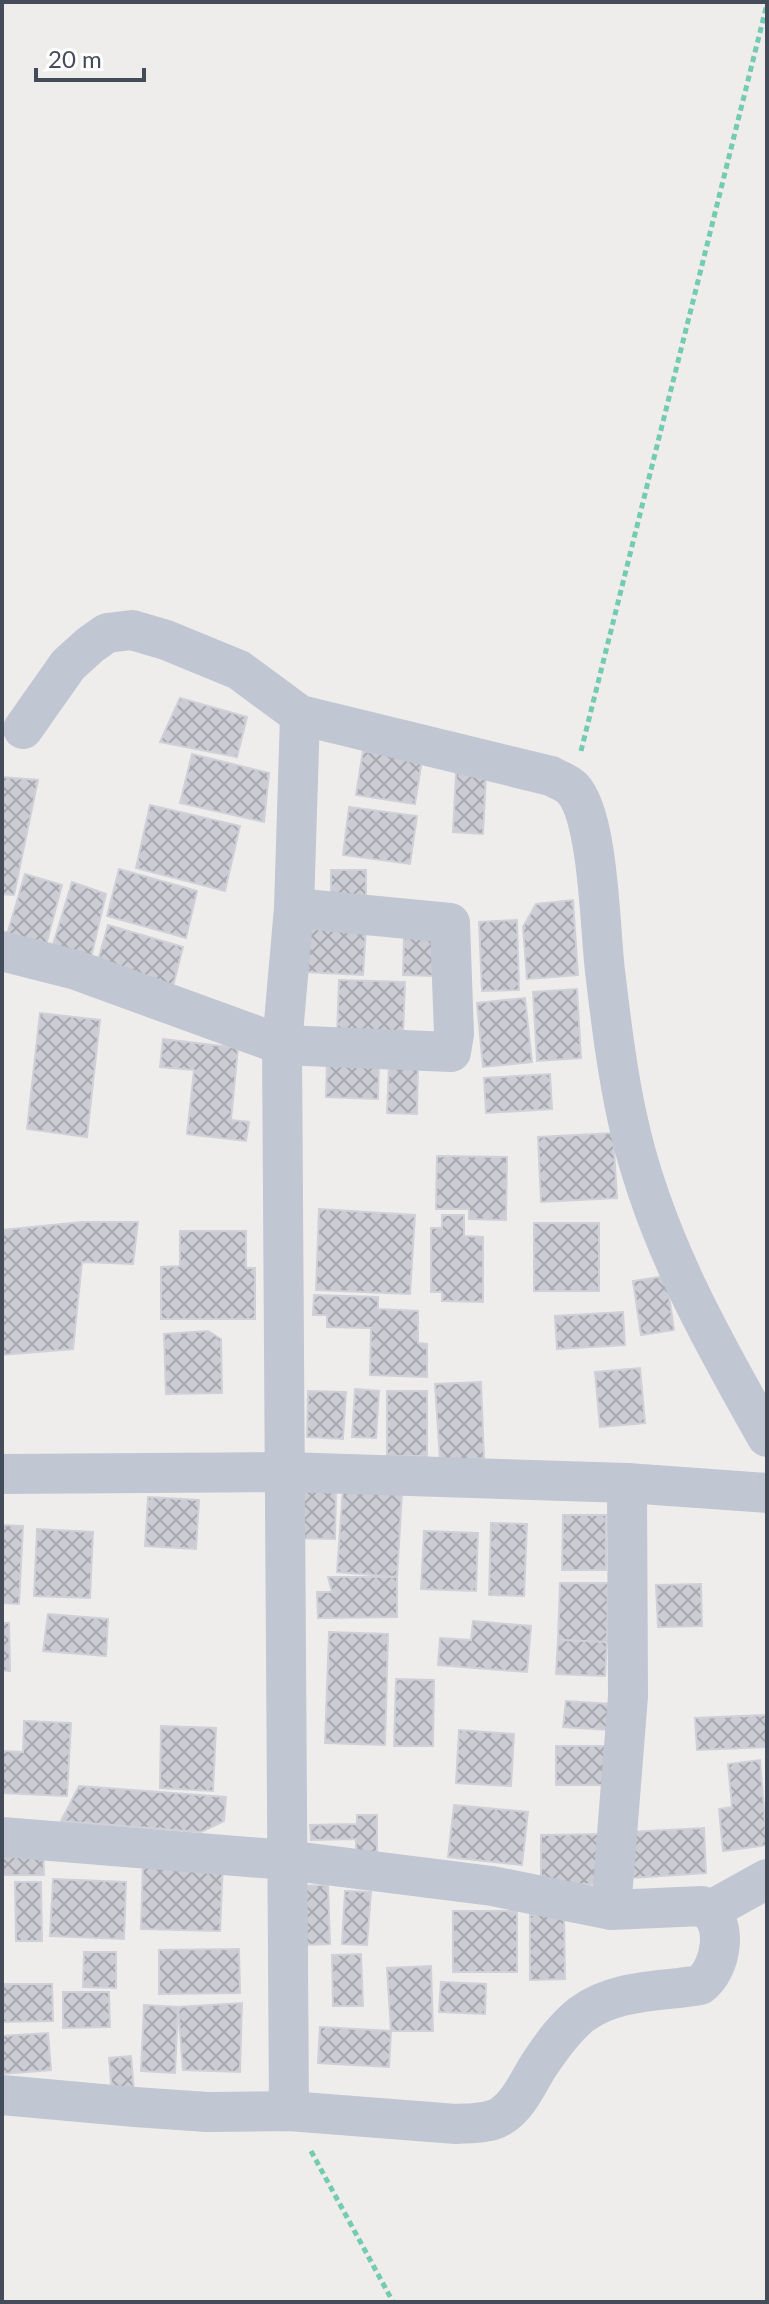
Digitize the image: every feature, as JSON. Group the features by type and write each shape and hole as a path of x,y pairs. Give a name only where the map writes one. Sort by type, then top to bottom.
{"street":[{"path":"23,729 68,665 107,633 132,630 166,640 239,670 300,715 551,776 572,787 585,807 615,1043 627,1120 639,1163 654,1211 685,1286 724,1363 767,1437"},
{"path":"289,2111 282,1045 294,908 300,715"},
{"path":"2,951 76,970 282,1045 451,1052 454,1034 450,923 294,908"},
{"path":"2,1474 286,1472 627,1483 767,1493"},
{"path":"611,1910 628,1696 627,1483"},
{"path":"2,1837 286,1860 492,1886 611,1910 702,1906 711,1910 716,1917 719,1930 718,1956 708,1979 700,1985 627,1995 603,2002 581,2015 559,2037 520,2098 503,2115 482,2123 456,2124 289,2111 207,2112 2,2095"},
{"path":"711,1910 767,1879"}],"path":[{"path":"572,787 767,4"},
{"path":"289,2111 393,2302"}],"building":[{"path":"180,698 247,717 237,757 160,742"},
{"path":"363,751 422,760 415,804 356,795"},
{"path":"192,754 269,773 264,822 180,803"},
{"path":"456,773 486,775 483,834 453,832"},
{"path":"2,777 38,780 14,895 2,894"},
{"path":"150,805 240,826 225,891 136,868"},
{"path":"349,807 417,816 410,864 343,855"},
{"path":"119,869 197,891 186,938 107,916"},
{"path":"331,870 366,870 366,896 331,896"},
{"path":"25,874 62,885 45,949 6,938"},
{"path":"72,882 106,894 90,962 51,951"},
{"path":"573,900 578,975 527,979 523,927 536,904"},
{"path":"517,920 519,990 482,991 479,922"},
{"path":"108,925 183,947 171,994 95,971"},
{"path":"307,926 366,929 363,975 304,972"},
{"path":"404,937 434,938 433,976 403,975"},
{"path":"339,980 405,982 403,1037 337,1035"},
{"path":"577,989 581,1058 537,1061 533,992"},
{"path":"525,998 532,1062 483,1067 477,1003"},
{"path":"40,1013 100,1020 87,1137 27,1129"},
{"path":"163,1039 238,1048 231,1120 249,1122 246,1141 187,1134 194,1070 160,1067"},
{"path":"327,1059 379,1060 378,1099 326,1097"},
{"path":"389,1064 418,1064 417,1114 387,1113"},
{"path":"550,1074 552,1109 486,1113 484,1078"},
{"path":"613,1133 617,1198 541,1202 538,1137"},
{"path":"437,1156 507,1157 506,1220 469,1219 469,1209 436,1209"},
{"path":"319,1209 415,1215 410,1294 316,1290"},
{"path":"442,1215 464,1215 464,1236 483,1237 483,1302 442,1301 442,1292 431,1292 431,1228 442,1228"},
{"path":"82,1222 138,1222 133,1264 82,1262 73,1349 2,1355 2,1230"},
{"path":"534,1223 599,1223 599,1291 534,1291"},
{"path":"180,1231 246,1231 246,1268 255,1268 255,1319 161,1319 161,1267 180,1266"},
{"path":"666,1276 674,1330 641,1335 633,1281"},
{"path":"314,1295 378,1297 378,1309 418,1311 418,1343 427,1344 427,1377 370,1375 371,1328 327,1327 327,1315 313,1315"},
{"path":"623,1312 625,1345 557,1349 555,1316"},
{"path":"208,1331 221,1339 222,1393 166,1394 164,1334"},
{"path":"640,1368 645,1423 600,1427 595,1372"},
{"path":"481,1382 484,1458 440,1461 435,1384"},
{"path":"355,1389 379,1391 376,1438 352,1437"},
{"path":"308,1391 346,1392 343,1439 307,1437"},
{"path":"387,1391 427,1391 427,1456 387,1456"},
{"path":"343,1488 402,1493 397,1577 337,1572"},
{"path":"292,1491 336,1492 335,1539 292,1538"},
{"path":"148,1497 199,1500 196,1549 145,1546"},
{"path":"563,1515 606,1515 606,1570 562,1570"},
{"path":"491,1523 527,1524 524,1596 489,1595"},
{"path":"2,1525 23,1526 19,1604 2,1603"},
{"path":"37,1529 93,1532 90,1598 34,1596"},
{"path":"424,1531 478,1533 476,1591 421,1589"},
{"path":"328,1577 397,1577 397,1617 318,1618 317,1592 332,1592"},
{"path":"560,1583 608,1583 607,1642 558,1640"},
{"path":"701,1584 702,1626 658,1627 656,1585"},
{"path":"48,1614 108,1619 106,1656 43,1651"},
{"path":"473,1621 531,1626 527,1672 438,1665 440,1638 471,1640"},
{"path":"2,1623 9,1623 10,1671 2,1670"},
{"path":"329,1632 388,1634 385,1745 325,1743"},
{"path":"558,1640 607,1642 605,1676 556,1674"},
{"path":"396,1679 434,1680 433,1746 394,1746"},
{"path":"566,1701 611,1704 609,1730 563,1727"},
{"path":"767,1715 767,1747 697,1750 695,1718"},
{"path":"24,1721 71,1723 67,1796 2,1793 2,1751 23,1752"},
{"path":"161,1726 216,1728 213,1791 160,1788"},
{"path":"459,1730 514,1734 511,1786 456,1783"},
{"path":"556,1746 614,1746 613,1785 556,1785"},
{"path":"760,1760 767,1845 723,1851 719,1809 732,1807 728,1764"},
{"path":"79,1786 226,1797 224,1821 201,1832 61,1821"},
{"path":"454,1805 528,1812 522,1865 448,1857"},
{"path":"357,1815 377,1815 377,1854 356,1855 356,1839 311,1840 310,1825 357,1824"},
{"path":"704,1828 706,1873 632,1878 629,1832"},
{"path":"604,1834 605,1884 541,1885 541,1835"},
{"path":"2,1849 43,1849 44,1875 2,1875"},
{"path":"143,1860 223,1863 220,1931 141,1929"},
{"path":"53,1879 126,1882 124,1939 50,1936"},
{"path":"15,1882 41,1882 42,1941 16,1941"},
{"path":"328,1885 330,1944 300,1945 297,1886"},
{"path":"345,1891 371,1892 367,1945 342,1944"},
{"path":"453,1911 517,1911 517,1972 453,1972"},
{"path":"564,1914 565,1979 530,1980 530,1915"},
{"path":"239,1949 240,1993 159,1994 159,1950"},
{"path":"84,1952 116,1952 116,1988 83,1987"},
{"path":"361,1954 363,2006 333,2006 332,1955"},
{"path":"431,1966 433,2031 391,2031 387,1968"},
{"path":"441,1982 486,1984 485,2014 439,2012"},
{"path":"2,1984 52,1984 53,2021 2,2022"},
{"path":"63,1992 109,1992 110,2027 63,2028"},
{"path":"242,2003 240,2072 183,2070 178,2007"},
{"path":"144,2005 178,2007 175,2073 141,2071"},
{"path":"320,2027 391,2031 389,2067 318,2063"},
{"path":"48,2033 51,2070 2,2074 2,2036"},
{"path":"131,2056 134,2091 112,2093 109,2058"}]}
